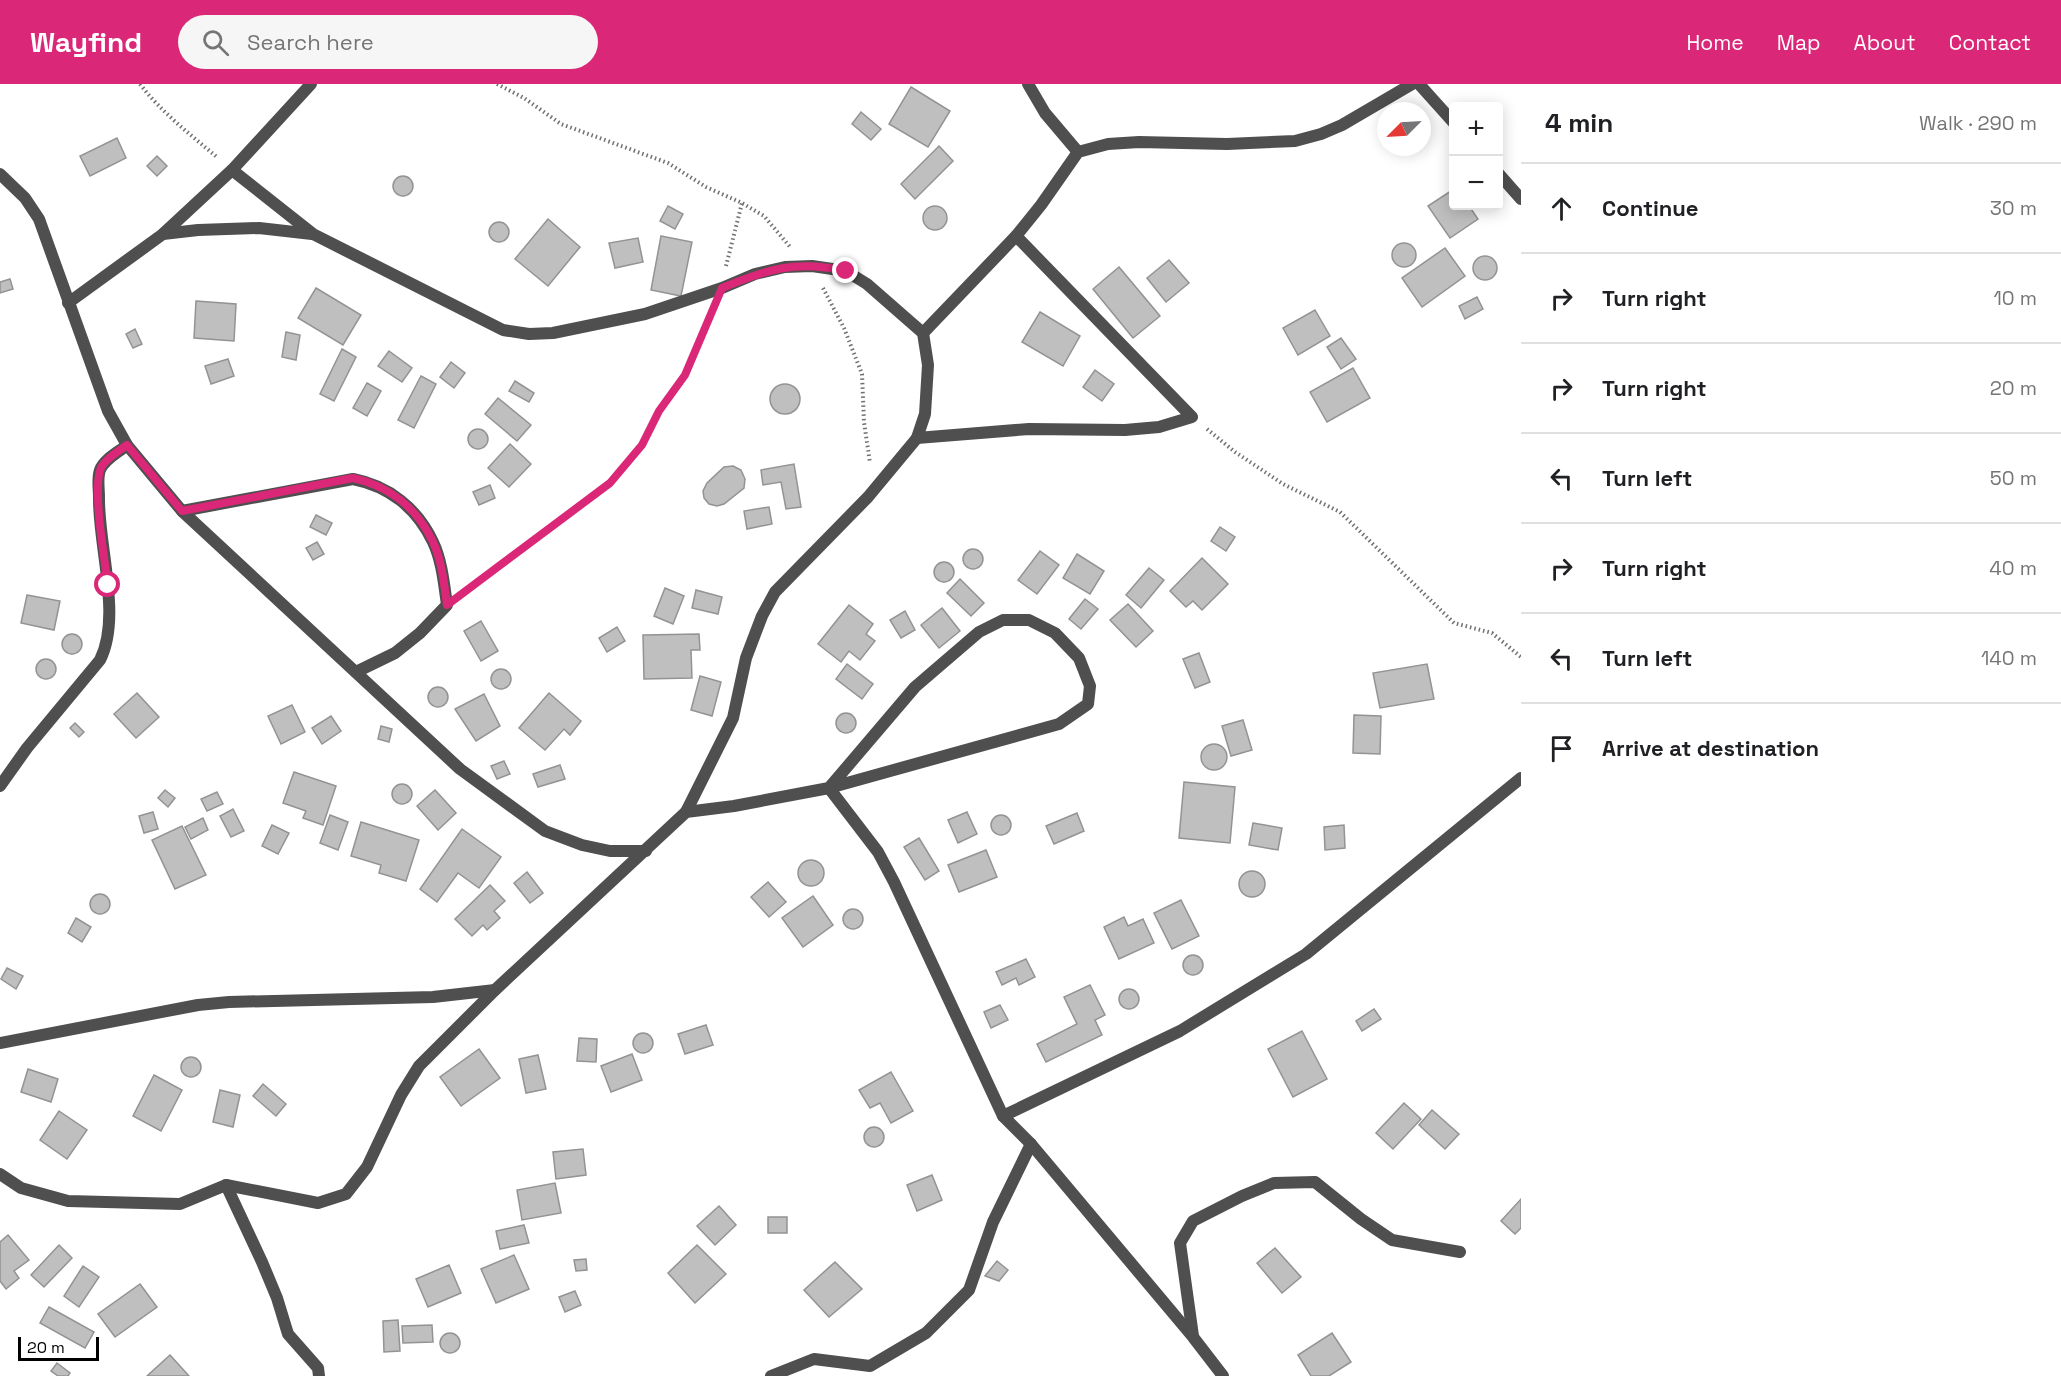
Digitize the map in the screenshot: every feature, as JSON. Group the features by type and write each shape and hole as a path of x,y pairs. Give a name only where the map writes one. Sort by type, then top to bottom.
{"street":[{"path":"68,303 164,234 232,170 311,84"},
{"path":"1028,84 1045,113 1078,152"},
{"path":"923,333 1016,236 1078,152 1108,144 1139,142 1227,144 1295,141 1342,125 1412,84"},
{"path":"1419,84 1449,117"},
{"path":"0,1174 21,1188 68,1201 180,1204 226,1185 318,1203 346,1194 368,1167 400,1095 419,1066 495,990 686,812 733,718 746,657 762,616 775,592 868,497 917,438 925,414 928,365 923,333 867,284 846,271 812,266 785,267 755,274 722,288 645,314 553,333 529,334 503,330 313,234 232,170"},
{"path":"0,174 25,198 39,219 108,411 127,445 182,511 460,769 545,831 582,845 610,851 646,851"},
{"path":"1503,179 1521,199"},
{"path":"164,234 198,230 259,228 313,234"},
{"path":"917,438 1029,429 1125,430 1159,427 1192,417 1016,236"},
{"path":"0,786 27,748 100,660 107,646 108,585 99,506 99,476 101,467 127,445"},
{"path":"182,511 353,478 372,483 393,493 414,513 433,542 442,570 447,605 420,633 395,653 356,672"},
{"path":"686,812 734,806 829,788 1059,724 1089,704 1090,686 1079,658 1055,633 1029,621 1003,620 979,632 915,687 829,788"},
{"path":"1003,1116 1179,1031 1306,954 1521,778"},
{"path":"829,788 878,852 894,882 1003,1116 1031,1144 1223,1376"},
{"path":"0,1043 198,1005 229,1002 434,997 495,990"},
{"path":"771,1376 814,1359 870,1366 926,1333 969,1290 993,1222 1031,1144"},
{"path":"1193,1337 1180,1243 1193,1221 1242,1196 1274,1183 1315,1182 1392,1240 1460,1252"},
{"path":"226,1185 277,1298 288,1334 318,1368 319,1376"}],"path":[{"path":"140,84 147,94 189,134 232,170"},
{"path":"497,84 524,98 561,124 668,163 706,187 742,203 764,216 794,251 812,266 844,328 862,374 864,423 871,465 868,497"},
{"path":"447,605 610,483 642,445 659,411 685,375 722,288 742,203"},
{"path":"1192,417 1235,452 1283,484 1340,512 1454,623 1492,633 1521,657"}],"building":[{"path":"911,87 950,111 928,147 889,124"},
{"path":"861,112 881,129 871,140 852,124"},
{"path":"117,138 126,158 90,176 80,156"},
{"path":"939,146 953,161 915,199 901,184"},
{"path":"157,156 167,166 157,176 147,166"},
{"path":"399,176 407,176 413,182 413,190 407,196 399,196 393,190 393,182"},
{"path":"1449,192 1449,210 1472,210 1478,219 1450,238 1428,206"},
{"path":"668,206 683,214 675,229 660,221"},
{"path":"935,206 940,207 946,213 946,223 940,229 935,230 930,229 924,223 923,218 924,213 930,207"},
{"path":"548,219 580,247 548,286 515,259"},
{"path":"495,222 503,222 509,228 509,236 503,242 495,242 489,236 489,228"},
{"path":"661,236 692,242 681,296 651,290"},
{"path":"638,238 643,262 615,268 609,243"},
{"path":"1404,243 1409,244 1415,250 1415,260 1409,266 1404,267 1399,266 1393,260 1392,255 1393,250 1399,244"},
{"path":"1445,248 1465,276 1422,307 1402,278"},
{"path":"1485,256 1490,257 1496,263 1496,273 1490,279 1485,280 1480,279 1474,273 1473,268 1474,263 1480,257"},
{"path":"1169,260 1189,283 1166,302 1147,278"},
{"path":"1119,267 1160,316 1133,338 1093,289"},
{"path":"10,279 13,289 0,293 0,282"},
{"path":"316,288 361,315 343,345 298,318"},
{"path":"1477,297 1483,309 1465,319 1459,306"},
{"path":"196,301 236,304 234,341 194,338"},
{"path":"1315,310 1330,336 1298,355 1283,328"},
{"path":"1040,312 1080,336 1063,366 1022,342"},
{"path":"135,329 142,344 133,348 126,334"},
{"path":"286,332 300,335 296,360 282,357"},
{"path":"1341,338 1356,359 1341,369 1327,347"},
{"path":"342,349 356,357 334,401 320,394"},
{"path":"389,351 412,368 402,382 378,366"},
{"path":"228,359 234,376 211,384 205,366"},
{"path":"451,362 465,373 454,388 440,377"},
{"path":"1353,368 1370,398 1327,422 1310,392"},
{"path":"1095,370 1114,384 1102,401 1083,387"},
{"path":"421,376 436,384 414,428 398,420"},
{"path":"515,381 534,393 529,402 509,391"},
{"path":"367,383 381,391 367,416 353,408"},
{"path":"785,384 795,389 800,399 795,409 785,414 775,409 770,399 775,389"},
{"path":"498,398 531,425 517,441 485,414"},
{"path":"474,429 482,429 488,435 488,443 482,449 474,449 468,443 468,435"},
{"path":"510,444 531,464 509,487 488,468"},
{"path":"794,464 801,507 786,509 781,482 763,485 761,470"},
{"path":"733,466 741,470 745,479 744,488 724,504 717,506 709,504 704,498 703,491 707,483 724,467"},
{"path":"490,485 495,498 479,505 473,492"},
{"path":"769,507 772,524 747,529 744,511"},
{"path":"316,515 332,523 326,535 310,527"},
{"path":"1220,527 1235,537 1226,551 1211,541"},
{"path":"317,542 324,554 313,560 306,548"},
{"path":"969,549 977,549 983,555 983,563 977,569 969,569 963,563 963,555"},
{"path":"1040,551 1059,565 1037,594 1018,580"},
{"path":"1077,554 1104,571 1090,594 1063,578"},
{"path":"1202,558 1228,584 1202,610 1193,601 1186,607 1170,591"},
{"path":"940,562 948,562 954,568 954,576 948,582 940,582 934,576 934,568"},
{"path":"1149,568 1164,580 1141,608 1126,595"},
{"path":"960,579 984,603 971,616 947,593"},
{"path":"665,588 684,596 673,624 654,616"},
{"path":"696,590 722,597 718,614 692,608"},
{"path":"27,595 60,601 54,630 21,623"},
{"path":"1085,599 1098,609 1081,629 1069,619"},
{"path":"1128,604 1153,631 1136,647 1110,620"},
{"path":"849,605 873,624 866,634 875,641 860,660 849,651 841,662 818,644"},
{"path":"942,608 960,631 939,648 921,625"},
{"path":"905,611 915,630 901,638 890,620"},
{"path":"481,621 498,651 481,661 464,631"},
{"path":"617,627 625,641 607,652 599,638"},
{"path":"68,634 76,634 82,640 82,648 76,654 68,654 62,648 62,640"},
{"path":"699,634 700,650 691,650 692,678 644,679 643,635"},
{"path":"1199,653 1210,682 1195,688 1183,659"},
{"path":"42,659 50,659 56,665 56,673 50,679 42,679 36,673 36,665"},
{"path":"847,664 873,684 862,699 836,679"},
{"path":"1427,664 1434,699 1380,708 1373,673"},
{"path":"497,669 505,669 511,675 511,683 505,689 497,689 491,683 491,675"},
{"path":"700,676 721,682 712,716 691,710"},
{"path":"434,687 442,687 448,693 448,701 442,707 434,707 428,701 428,693"},
{"path":"137,693 159,717 136,738 114,714"},
{"path":"549,693 581,721 570,735 564,729 545,750 519,728"},
{"path":"484,694 500,726 476,741 455,709"},
{"path":"292,705 305,732 281,744 268,716"},
{"path":"842,713 850,713 856,719 856,727 850,733 842,733 836,727 836,719"},
{"path":"1354,715 1381,716 1380,754 1353,753"},
{"path":"331,716 341,731 322,744 312,728"},
{"path":"1243,720 1252,750 1231,756 1222,726"},
{"path":"75,723 84,732 79,737 70,728"},
{"path":"381,726 392,729 389,742 378,739"},
{"path":"1214,744 1223,748 1227,757 1223,766 1214,770 1205,766 1201,757 1205,748"},
{"path":"504,761 510,774 497,779 491,766"},
{"path":"560,765 565,779 538,787 533,774"},
{"path":"294,772 336,786 323,825 303,818 306,811 283,803"},
{"path":"1184,782 1235,787 1230,843 1179,838"},
{"path":"398,784 406,784 412,790 412,798 406,804 398,804 392,798 392,790"},
{"path":"165,790 175,798 168,807 158,798"},
{"path":"435,790 456,813 438,830 417,806"},
{"path":"217,792 223,804 207,811 201,799"},
{"path":"233,809 244,831 231,837 220,816"},
{"path":"153,812 158,829 144,833 139,816"},
{"path":"967,812 977,834 958,843 948,820"},
{"path":"1077,813 1084,831 1054,844 1046,826"},
{"path":"330,815 348,822 338,850 320,843"},
{"path":"997,815 1005,815 1011,821 1011,829 1005,835 997,835 991,829 991,821"},
{"path":"203,818 208,830 191,839 185,827"},
{"path":"361,822 419,840 406,881 379,873 381,865 351,856"},
{"path":"1253,823 1282,828 1278,850 1249,845"},
{"path":"272,825 289,833 278,854 262,846"},
{"path":"1344,825 1345,848 1325,850 1324,827"},
{"path":"182,826 206,875 175,889 152,840"},
{"path":"462,829 501,857 479,888 458,873 437,902 420,889"},
{"path":"919,838 939,871 925,880 904,847"},
{"path":"986,850 997,877 959,892 948,865"},
{"path":"811,860 820,864 824,873 820,882 811,886 802,882 798,873 802,864"},
{"path":"1252,871 1261,875 1265,884 1261,893 1252,897 1243,893 1239,884 1243,875"},
{"path":"527,872 543,893 530,903 514,883"},
{"path":"768,882 786,902 769,917 751,897"},
{"path":"490,885 505,901 494,911 500,918 487,930 483,925 472,936 455,919"},
{"path":"96,894 104,894 110,900 110,908 104,914 96,914 90,908 90,900"},
{"path":"813,896 833,925 803,947 782,918"},
{"path":"1181,900 1199,936 1172,949 1154,913"},
{"path":"849,909 857,909 863,915 863,923 857,929 849,929 843,923 843,915"},
{"path":"1124,917 1128,926 1143,919 1154,943 1119,959 1104,927"},
{"path":"76,918 91,927 82,942 68,933"},
{"path":"1189,955 1197,955 1203,961 1203,969 1197,975 1189,975 1183,969 1183,961"},
{"path":"1026,959 1035,977 1019,985 1016,978 1002,985 996,972"},
{"path":"7,968 23,976 16,989 1,979"},
{"path":"1090,985 1105,1015 1095,1020 1102,1035 1046,1062 1037,1044 1077,1024 1064,997"},
{"path":"1125,989 1133,989 1139,995 1139,1003 1133,1009 1125,1009 1119,1003 1119,995"},
{"path":"1000,1005 1008,1020 991,1028 984,1012"},
{"path":"1374,1009 1381,1019 1362,1031 1356,1021"},
{"path":"706,1025 713,1045 685,1054 678,1034"},
{"path":"1302,1031 1327,1079 1293,1097 1268,1049"},
{"path":"639,1033 647,1033 653,1039 653,1047 647,1053 639,1053 633,1047 633,1039"},
{"path":"579,1038 597,1039 596,1062 577,1061"},
{"path":"479,1049 500,1078 461,1106 440,1077"},
{"path":"632,1054 642,1080 611,1092 601,1066"},
{"path":"538,1055 546,1089 526,1093 519,1059"},
{"path":"187,1057 195,1057 201,1063 201,1071 195,1077 187,1077 181,1071 181,1063"},
{"path":"28,1069 58,1079 51,1102 21,1092"},
{"path":"891,1072 913,1111 891,1123 880,1103 870,1108 859,1090"},
{"path":"154,1075 182,1090 161,1131 133,1116"},
{"path":"263,1084 286,1104 276,1116 253,1096"},
{"path":"220,1090 240,1095 233,1127 213,1122"},
{"path":"1404,1103 1421,1119 1393,1149 1376,1133"},
{"path":"1432,1110 1459,1134 1445,1149 1419,1125"},
{"path":"59,1111 87,1130 67,1159 40,1140"},
{"path":"870,1127 878,1127 884,1133 884,1141 878,1147 870,1147 864,1141 864,1133"},
{"path":"583,1149 586,1175 556,1179 553,1152"},
{"path":"932,1175 942,1200 917,1211 907,1185"},
{"path":"555,1183 561,1213 522,1220 517,1190"},
{"path":"1521,1199 1521,1228 1515,1234 1501,1221"},
{"path":"719,1206 736,1225 715,1245 697,1226"},
{"path":"768,1217 787,1217 787,1233 768,1233"},
{"path":"524,1225 529,1243 500,1249 496,1231"},
{"path":"8,1235 29,1260 14,1271 19,1278 6,1289 0,1281 0,1242"},
{"path":"59,1245 72,1258 44,1287 31,1275"},
{"path":"697,1245 726,1274 695,1303 668,1273"},
{"path":"1275,1248 1301,1277 1282,1293 1257,1263"},
{"path":"514,1255 529,1289 496,1303 481,1269"},
{"path":"586,1259 587,1270 576,1271 574,1260"},
{"path":"997,1261 1008,1270 999,1281 985,1276"},
{"path":"835,1262 862,1289 829,1317 804,1290"},
{"path":"449,1265 461,1293 428,1307 416,1279"},
{"path":"83,1266 99,1277 79,1307 64,1296"},
{"path":"140,1284 157,1307 115,1337 98,1314"},
{"path":"575,1291 581,1305 565,1312 559,1297"},
{"path":"49,1307 94,1332 85,1348 40,1323"},
{"path":"398,1320 400,1351 384,1352 383,1321"},
{"path":"432,1325 433,1342 403,1343 402,1326"},
{"path":"446,1333 454,1333 460,1339 460,1347 454,1353 446,1353 440,1347 440,1339"},
{"path":"1332,1333 1351,1362 1329,1376 1311,1376 1298,1355"},
{"path":"170,1355 189,1376 147,1376"},
{"path":"57,1363 70,1373 68,1376 58,1376 51,1371"}],"route":[{"path":"108,585 100,524 99,476 101,467 106,461 127,445 182,511 353,478 372,483 393,493 414,513 433,542 442,570 447,605 610,483 642,445 659,411 685,375 722,288 755,274 785,267 812,266 846,271"}]}
